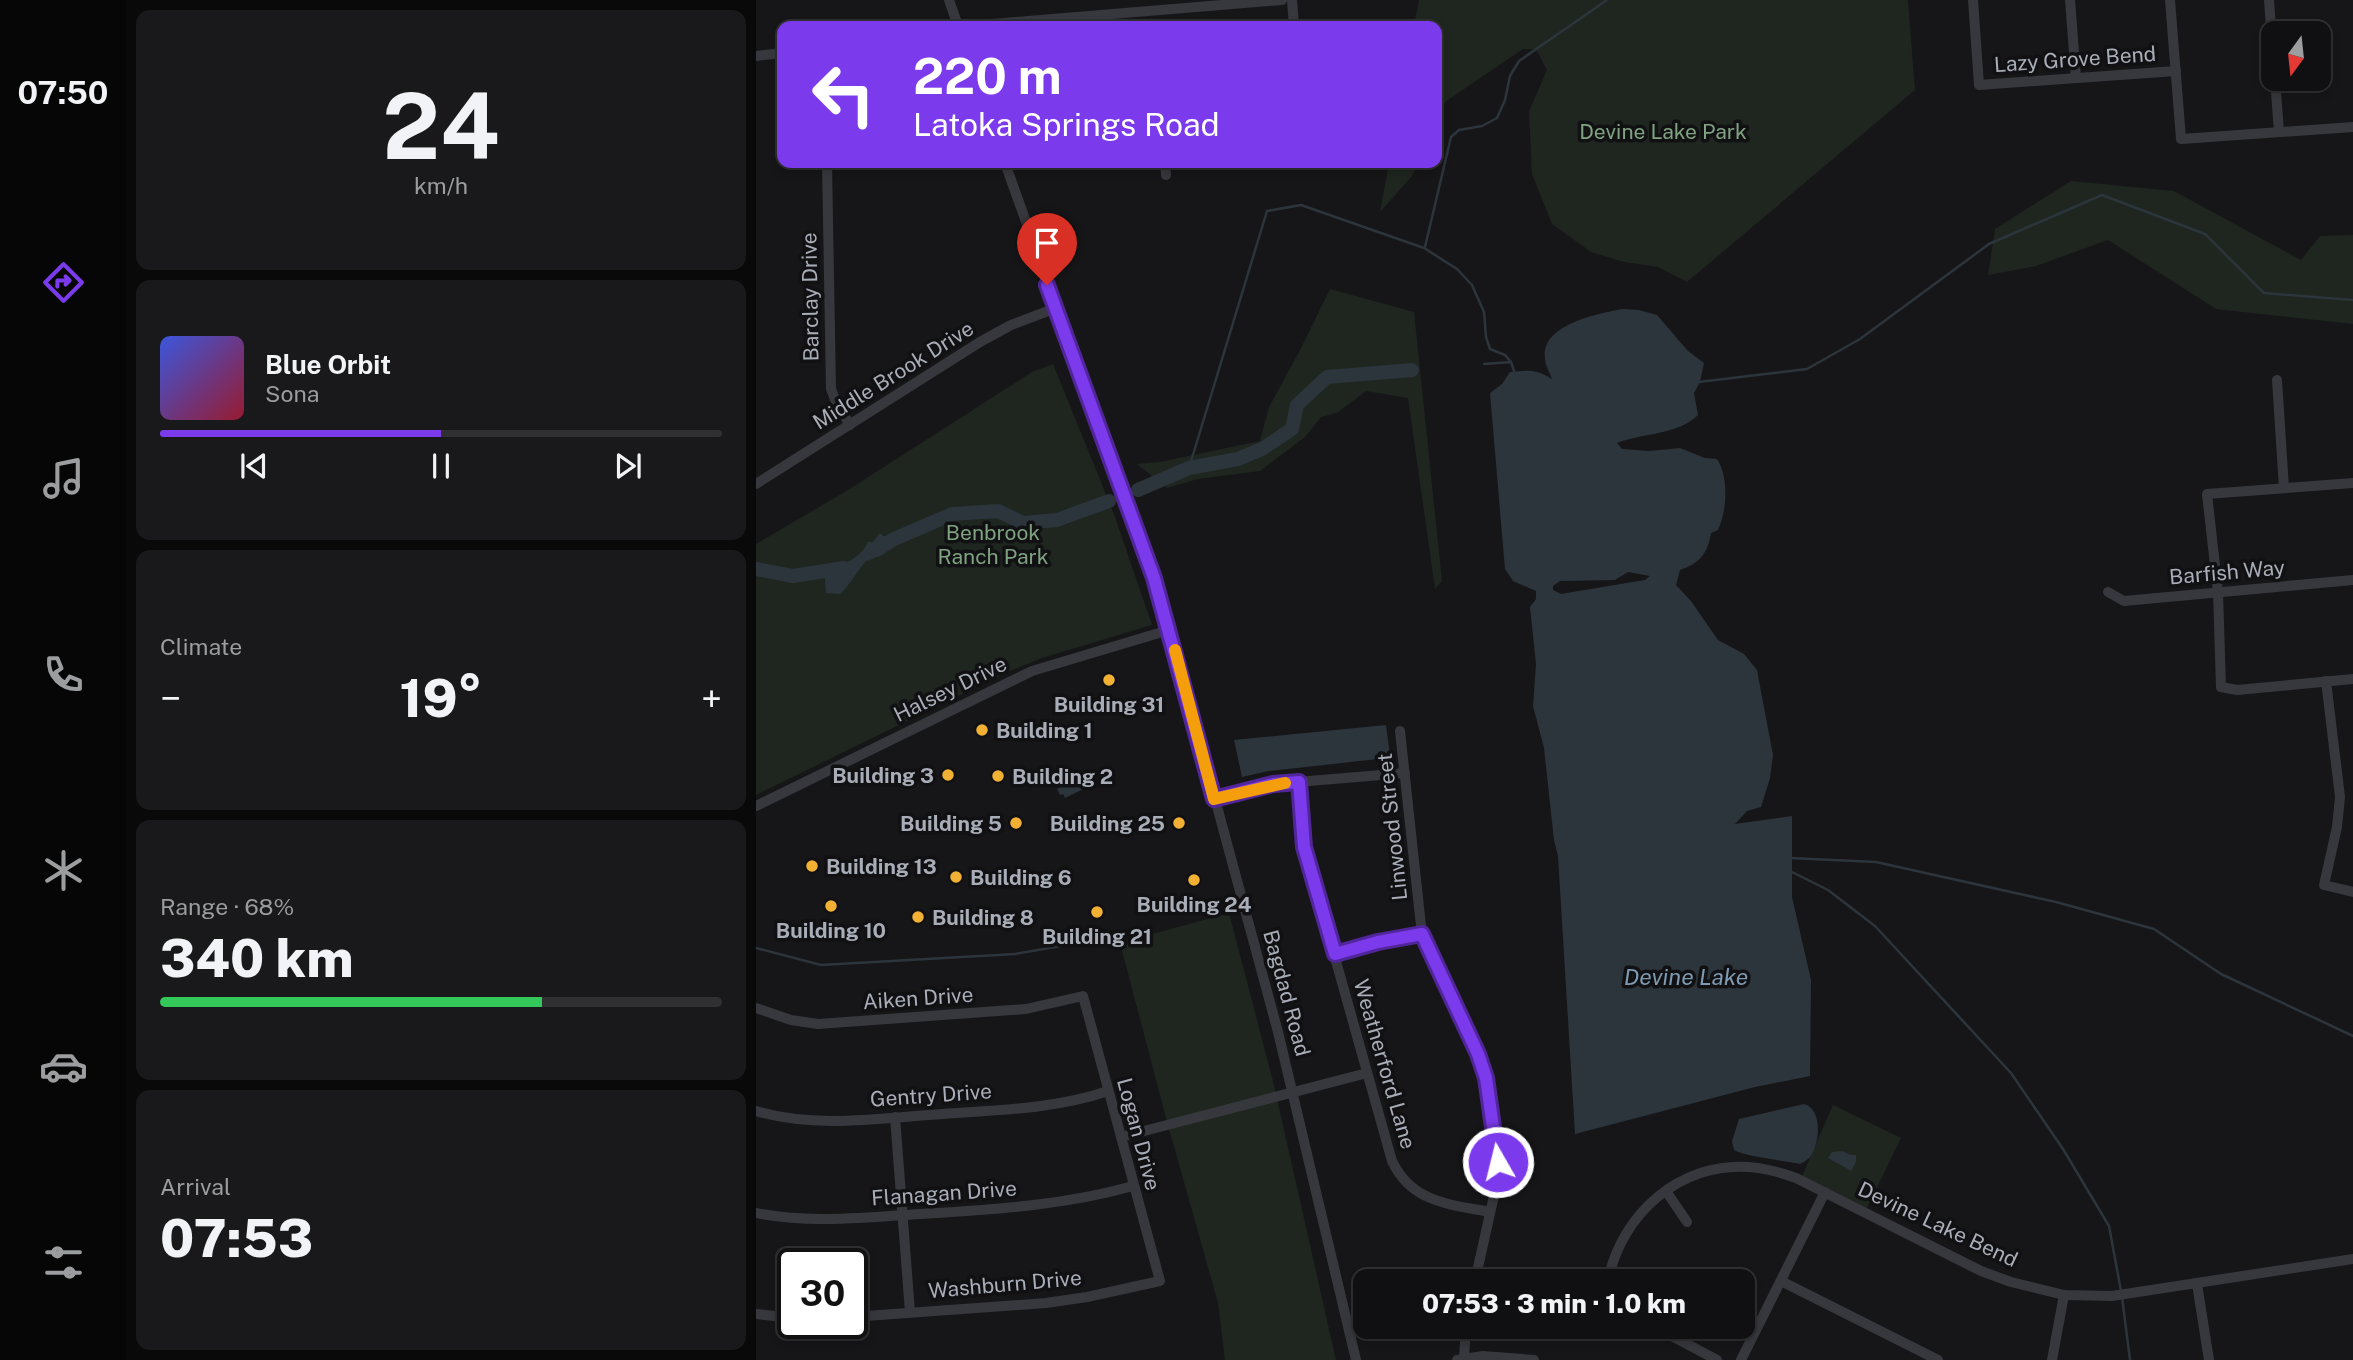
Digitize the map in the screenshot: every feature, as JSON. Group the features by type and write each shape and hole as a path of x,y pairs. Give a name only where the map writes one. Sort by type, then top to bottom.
{"street":[{"path":"949,0 956,21"},
{"path":"1028,21 1282,0"},
{"path":"1292,0 1294,21"},
{"name":"Lazy Grove Bend","path":"1973,0 1979,85 2176,71"},
{"path":"2070,0 2076,78"},
{"path":"2170,0 2181,139 2353,127"},
{"path":"2269,0 2270,21"},
{"path":"756,56 777,54"},
{"path":"2276,91 2279,132"},
{"name":"Barclay Drive","path":"827,168 831,382 836,402 850,425"},
{"name":"Bagdad Road","path":"1007,168 1154,578 1293,1091 1356,1360"},
{"path":"1165,168 1166,175"},
{"name":"Middle Brook Drive","path":"757,481 980,342 1010,325 1056,308"},
{"path":"2277,380 2284,488"},
{"path":"2353,483 2207,495 2218,592 2221,687 2238,690 2353,679"},
{"name":"Barfish Way","path":"2108,592 2124,601 2353,580"},
{"name":"Halsey Drive","path":"756,806 1032,671 1169,630"},
{"path":"2326,681 2340,797 2337,827 2324,885 2353,891"},
{"name":"Linwood Street","path":"1400,731 1422,934 1478,1054 1486,1078 1498,1171 1478,1269"},
{"path":"1214,799 1273,784 1405,773"},
{"name":"Weatherford Lane","path":"1299,782 1304,847 1386,1144 1401,1178 1416,1192 1434,1201 1490,1212"},
{"path":"1335,954 1422,934"},
{"name":"Aiken Drive","path":"756,1008 791,1020 818,1024 1026,1009 1083,996"},
{"name":"Logan Drive","path":"1083,996 1160,1281"},
{"path":"1121,1137 1367,1073"},
{"name":"Gentry Drive","path":"756,1111 789,1119 815,1121 895,1117 1038,1107 1089,1098 1108,1091"},
{"path":"895,1117 910,1312"},
{"name":"Devine Lake Bend","path":"1612,1269 1618,1247 1644,1209 1686,1178 1726,1167 1773,1170 1796,1178 1981,1271 2011,1282 2064,1295 2112,1296 2353,1259"},
{"name":"Flanagan Drive","path":"756,1213 809,1220 903,1215 1055,1203 1133,1186"},
{"path":"1666,1191 1687,1222"},
{"path":"1741,1360 1825,1192"},
{"name":"Washburn Drive","path":"868,1316 1046,1303 1160,1281"},
{"path":"1781,1281 1938,1360"},
{"path":"2197,1284 2209,1360"},
{"path":"2052,1360 2064,1295"},
{"path":"756,1314 777,1316"},
{"path":"1464,1339 1460,1359 1483,1356 1534,1360"},
{"path":"1677,1339 1717,1360"}],"green space":[{"name":"Devine Lake Park","path":"1419,0 1908,0 1915,90 1687,282 1658,267 1624,262 1591,252 1552,224 1532,174 1529,111 1547,70 1536,49 1523,49 1445,102 1442,109 1442,21 1415,21"},
{"path":"1388,168 1416,168 1412,176 1380,212"},
{"path":"2071,181 2174,191 2301,260 2320,236 2353,235 2353,324 2216,309 2108,240 2036,266 1988,275 1995,229"},
{"path":"1330,289 1414,312 1442,581 1435,589 1408,398 1366,391 1337,413 1321,417 1305,437 1260,471 1198,479 1167,488 1137,464 1160,462 1260,441 1269,407"},
{"name":"Benbrook Ranch Park","path":"1053,364 1114,514 1152,625 1042,658 1005,673 756,795 756,544 848,490 1032,372"},
{"path":"1229,913 1273,1081 1336,1360 1225,1360 1218,1303 1120,943"},
{"path":"1833,1105 1901,1138 1867,1208 1802,1176"}],"water":[{"name":"Devine Lake","path":"1622,309 1657,315 1688,351 1704,363 1700,382 1694,393 1698,415 1690,422 1670,430 1617,443 1622,449 1649,451 1680,448 1705,458 1717,459 1721,466 1725,504 1718,530 1711,533 1702,557 1680,570 1676,585 1691,601 1718,640 1744,654 1757,670 1773,755 1770,778 1761,807 1747,811 1735,824 1792,816 1792,897 1811,980 1810,1076 1755,1087 1575,1134 1558,856 1544,748 1533,706 1536,664 1530,607 1536,599 1536,591 1513,581 1505,569 1490,393 1502,384 1510,372 1532,371 1552,379 1545,358 1546,346 1552,337 1573,323","holes":["1628,572 1650,576 1645,580 1561,594 1553,590 1553,586 1560,581 1615,580"]},
{"path":"880,533 890,537 891,542 886,548 877,557 866,561 840,594 826,593 824,567 850,560"},
{"path":"1386,725 1390,756 1387,758 1269,771 1242,777 1234,740"},
{"path":"1080,778 1083,789 1065,798 1063,794 1060,795 1057,789"},
{"path":"1804,1104 1814,1113 1818,1136 1810,1158 1804,1162 1800,1164 1747,1155 1734,1150 1732,1141 1739,1119"},
{"path":"1843,1151 1856,1155 1851,1171 1828,1158 1832,1152"}],"waterway":[{"path":"1425,247 1451,137 1459,130 1482,126 1497,118 1505,100 1510,76 1519,61 1607,0"},
{"path":"1699,382 1807,369 1860,339 1989,244 2102,195 2205,234 2264,293 2353,300"},
{"path":"1189,468 1267,211 1301,205 1424,248 1457,269 1472,285 1484,312 1490,349 1505,355 1511,362"},
{"path":"1484,364 1511,362 1515,374"},
{"path":"1138,490 1189,468 1238,459 1262,449 1292,429 1297,405 1327,377 1412,370"},
{"path":"877,550 892,540 952,514 998,511 1023,523 1057,520 1109,501"},
{"path":"756,569 793,576 844,568"},
{"path":"1790,858 1876,862 2056,902 2154,929 2221,974 2353,1036"},
{"path":"1790,871 1828,890 1875,926 2011,1073 2063,1149 2109,1226 2121,1291"},
{"path":"756,948 821,965 1015,954 1120,936 1127,945"},
{"path":"2122,1297 2130,1360"}],"slow traffic":[{"path":"1175,650 1214,799 1285,783"}],"place":[{"name":"Building 31","path":"1109,680"},
{"name":"Building 1","path":"982,730"},
{"name":"Building 3","path":"948,775"},
{"name":"Building 2","path":"998,776"},
{"name":"Building 5","path":"1016,823"},
{"name":"Building 25","path":"1179,823"},
{"name":"Building 13","path":"812,866"},
{"name":"Building 6","path":"956,877"},
{"name":"Building 24","path":"1194,880"},
{"name":"Building 10","path":"831,906"},
{"name":"Building 21","path":"1097,912"},
{"name":"Building 8","path":"918,917"}],"route":[{"path":"1047,285 1154,578 1214,799 1273,784 1299,782 1304,847 1335,954 1422,934 1478,1054 1486,1078 1498,1162"}]}
